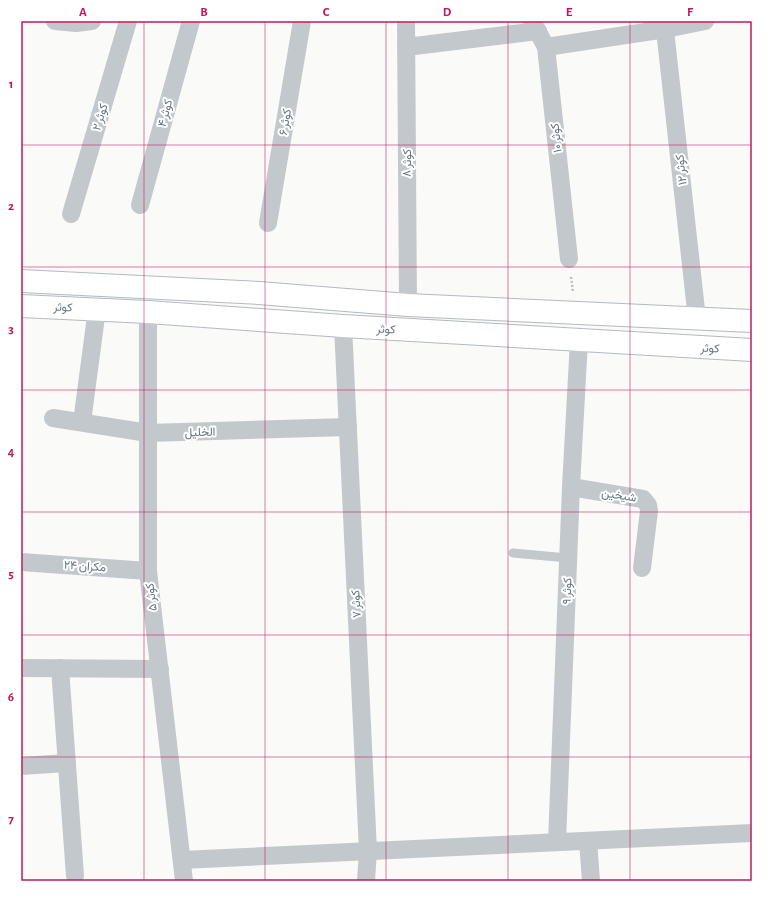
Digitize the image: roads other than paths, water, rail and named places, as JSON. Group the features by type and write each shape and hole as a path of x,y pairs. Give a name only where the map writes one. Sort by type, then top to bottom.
{"main road":[{"name":"کوثر","path":"21,281 259,293 408,305 752,321"},
{"name":"کوثر","path":"21,306 148,312 343,326 752,350"}],"street":[{"path":"55,21 76,23 92,21"},
{"name":"کوثر ۲","path":"71,214 128,21"},
{"name":"کوثر ۴","path":"140,205 191,21"},
{"name":"کوثر ۶","path":"268,223 302,21"},
{"name":"کوثر ۸","path":"406,21 408,305"},
{"path":"546,47 665,25 705,21"},
{"name":"کوثر ۱۲","path":"665,25 697,319"},
{"path":"406,47 535,26"},
{"name":"کوثر ۱۰","path":"535,26 546,47 569,259"},
{"path":"82,422 97,309"},
{"name":"کوثر ۵","path":"148,312 148,571 184,881"},
{"name":"کوثر ۷","path":"343,326 368,850 366,881"},
{"name":"کوثر ۹","path":"557,842 571,487 579,340"},
{"name":"الخلیل","path":"53,418 148,433 348,427"},
{"name":"شیخین","path":"571,487 643,499 648,504 649,511 642,568"},
{"name":"مکران ۲۴","path":"21,562 148,571"},
{"path":"21,668 160,669"},
{"path":"60,668 75,876"},
{"path":"21,766 67,763"},
{"path":"182,860 752,833"},
{"path":"588,840 591,881"}],"lane":[{"path":"514,553 568,558"}]}
